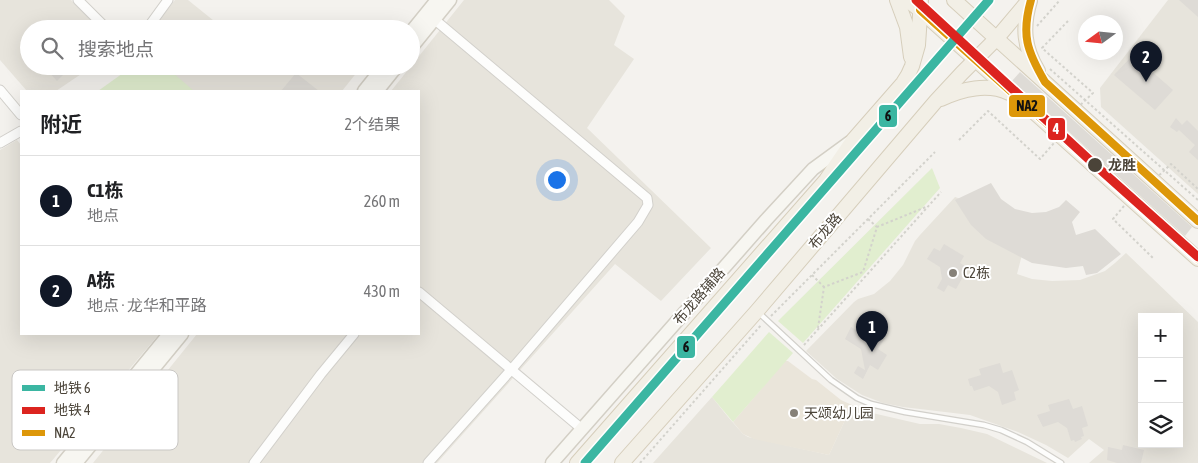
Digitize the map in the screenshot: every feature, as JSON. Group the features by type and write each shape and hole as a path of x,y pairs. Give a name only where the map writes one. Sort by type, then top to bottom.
{"main road":[{"path":"420,21 437,0"},
{"path":"420,37 450,0"},
{"path":"897,0 907,27 912,66"},
{"path":"907,0 921,5 975,60 1198,259"},
{"path":"954,0 1198,221"},
{"path":"1030,0 1026,13 1025,39 1029,53 1045,82"},
{"name":"布龙路","path":"622,463 764,313 936,101 997,38 1030,0"},
{"path":"577,463 826,180 854,139 903,83 912,66 918,45 921,5"},
{"path":"365,90 377,75"},
{"path":"377,90 389,75"},
{"path":"936,101 965,90 978,88 1003,90 1016,96"},
{"name":"布龙路辅路","path":"552,463 813,169 854,139"},
{"path":"139,370 168,335"},
{"path":"152,370 181,335"},
{"path":"63,463 74,450"},
{"path":"76,463 87,450"}],"street":[{"path":"78,0 98,20"},
{"path":"153,20 168,0"},
{"path":"428,463 638,222 648,205 647,198 434,19"},
{"path":"0,90 20,114"},
{"path":"0,143 20,132"},
{"path":"420,293 582,429"},
{"path":"254,463 321,374 353,335"}],"lane":[{"path":"764,313 831,380 857,398 872,404 905,412 984,425 1001,430 1027,442 1061,463"}],"path":[{"path":"1032,32 1060,0"},
{"path":"1068,21 1042,48 1093,93 1074,111"},
{"path":"1048,68 1198,200"},
{"path":"959,140 988,112 1040,159 1060,137"},
{"path":"764,313 812,275 936,152"},
{"path":"1152,182 1172,164 1198,189"},
{"path":"804,345 941,192"},
{"path":"1129,201 1112,219 1153,258"},
{"path":"877,227 928,206"},
{"path":"868,219 877,227"},
{"path":"863,272 877,227"},
{"path":"863,272 866,275"},
{"path":"824,287 863,272"},
{"path":"812,275 824,287"},
{"path":"818,330 824,287"},
{"path":"640,463 763,324"}],"shaded area":[{"path":"0,0 71,0 91,20 20,20 20,75 80,75 57,90 26,90 0,60"},
{"path":"175,0 188,0 213,20 159,20"},
{"path":"464,0 609,0 625,16 614,45 634,59 587,128 711,248 661,301 615,264 437,463 93,463 103,450 178,450 178,370 168,370 196,335 420,335 420,90 392,90 404,75 420,75 420,55"},
{"path":"1168,0 1198,0 1198,194 1101,107 1100,88"},
{"path":"159,75 355,75 343,90 178,90"},
{"path":"17,140 20,144 20,335 158,335 129,370 12,370 12,450 61,450 50,463 0,463 0,150"},
{"path":"955,197 961,199 1023,251 1017,274 1032,279 1052,281 1080,280 1105,271 1126,253 1198,322 1198,463 1089,463 1104,450 1089,439 1068,458 1018,432 970,415 883,403 862,395 837,379 806,351 854,302 874,294 890,281 903,265 915,241"},
{"name":"天颂幼儿园","path":"785,361 788,361 816,380 841,400 852,405 829,455 754,439 743,434 733,422"},
{"path":"712,397 743,434 748,437 829,455 852,405 868,412 920,424 939,424 987,434 1047,463 653,463"}],"green space":[{"path":"120,75 175,75 193,90 99,90"},
{"path":"932,168 940,188 803,343 778,321"},
{"path":"769,332 793,353 733,422 712,397"}],"building":[{"path":"1179,0 1198,0 1198,17"},
{"path":"1133,55 1173,90 1155,110 1114,75"},
{"path":"1020,72 1192,227 1185,236 1012,81"},
{"path":"52,75 63,75 57,81"},
{"path":"294,75 299,75 318,90 282,90"},
{"path":"1176,118 1182,125 1187,120 1198,131 1198,160 1189,152 1195,145 1179,130 1177,132 1170,127"},
{"path":"991,183 1001,199 1015,209 1032,213 1046,212 1059,207 1066,200 1080,212 1072,222 1076,235 1095,229 1121,254 1097,273 1086,275 1083,266 1066,268 1032,263 986,239 971,225 955,200"},
{"name":"C2栋","path":"944,244 964,256 960,263 968,268 956,289 948,285 944,292 937,288 942,279 940,267 927,259 934,248 940,251"},
{"path":"865,326 885,338 878,349 887,355 878,370 870,365 863,379 854,373 858,366 865,370 861,349 845,339 851,327 861,333"},
{"path":"1000,363 1003,373 1012,370 1019,390 1014,392 1016,400 1002,405 998,392 989,386 974,391 968,379 981,375 979,369"},
{"path":"1069,399 1073,409 1082,406 1088,426 1082,428 1084,436 1081,437 1082,439 1075,442 1074,440 1071,441 1067,428 1058,422 1043,427 1037,415 1050,411 1048,405"},
{"path":"1123,445 1144,450 1141,463 1117,463 1107,460 1108,447 1122,450"}],"metro line":[{"name":"4","path":"916,0 1198,257"},
{"name":"6","path":"585,463 989,0"}],"transit line":[{"name":"NA2","path":"921,0 920,10 1198,259"},
{"name":"NA2","path":"1031,0 1026,33 1030,52 1045,82 1198,221"}],"place":[{"name":"A栋","path":"1146,82"},
{"name":"龙胜","path":"1095,165"},
{"name":"C2栋","path":"953,273"},
{"name":"C1栋","path":"872,352"},
{"name":"天颂幼儿园","path":"794,413"}]}
